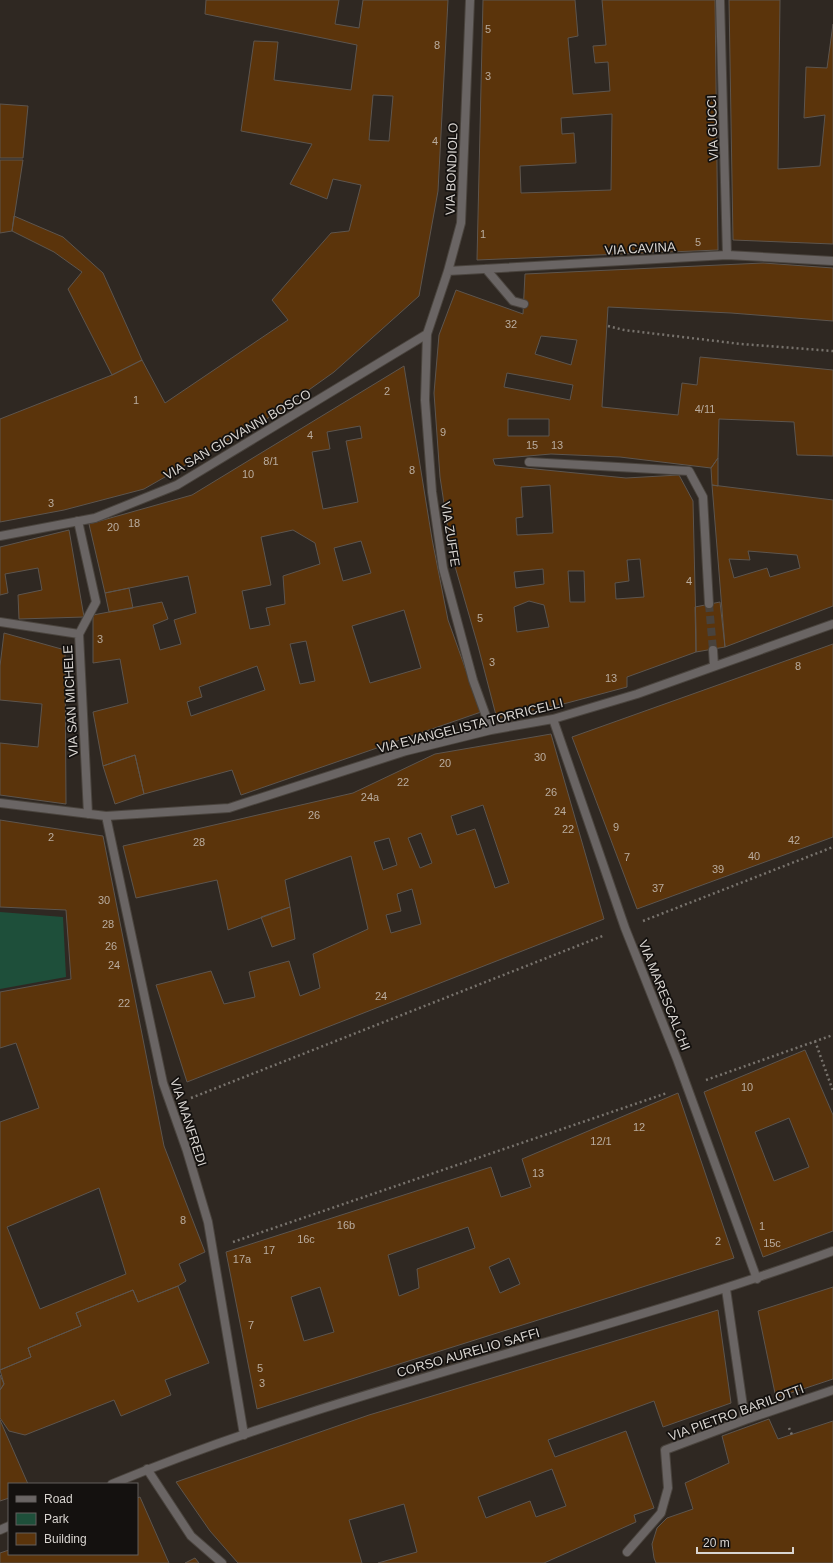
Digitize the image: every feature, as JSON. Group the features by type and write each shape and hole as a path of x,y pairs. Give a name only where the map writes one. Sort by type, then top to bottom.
{"street":[{"name":"VIA BONDIOLO","path":"427,334 448,271 461,223 470,0"},
{"name":"VIA GUCCI","path":"720,0 727,255"},
{"name":"VIA CAVINA","path":"448,271 727,255 833,261"},
{"path":"486,269 513,301 524,304"},
{"name":"VIA SAN GIOVANNI BOSCO","path":"0,536 95,518 177,486 427,334"},
{"name":"VIA ZUFFE","path":"427,334 425,400 432,492 443,568 474,680 491,730"},
{"path":"529,462 689,471 703,497 709,604"},
{"name":"VIA SAN MICHELE","path":"78,521 96,602 79,634 88,814"},
{"path":"0,622 79,634"},
{"name":"VIA EVANGELISTA TORRICELLI","path":"0,802 106,816 229,808 406,751 491,730 554,718 637,694 833,624"},
{"path":"713,650 714,666"},
{"name":"VIA MARESCALCHI","path":"554,718 625,928 688,1086 757,1279"},
{"name":"VIA MANFREDI","path":"106,816 163,1083 187,1151 208,1222 214,1249 244,1435"},
{"name":"CORSO AURELIO SAFFI","path":"114,1483 147,1469 244,1435 410,1380 726,1289 833,1252"},
{"path":"726,1289 745,1420"},
{"name":"VIA PIETRO BARILOTTI","path":"627,1552 661,1513 668,1488 665,1450 745,1420 833,1390"},
{"path":"147,1469 191,1536 222,1563"}],"path":[{"path":"608,326 624,330 740,344 833,351"},
{"path":"170,1106 833,847"},
{"path":"214,1249 833,1035"},
{"path":"815,1041 833,1091"}],"green space":[{"path":"0,912 63,917 66,977 0,989"}],"building":[{"path":"206,0 339,0 335,24 359,28 363,0 448,0 438,191 419,296 334,372 275,414 144,489 64,510 0,522 0,419 112,375 142,360 165,403 288,320 272,300 331,233 349,231 361,185 333,179 327,199 290,184 312,144 241,131 254,41 278,42 274,80 351,90 357,45 205,14","holes":["373,95 393,96 389,141 369,140"]},
{"path":"483,0 575,0 578,36 568,38 573,94 610,91 608,62 595,63 593,46 606,45 602,0 715,0 718,250 477,260","holes":["612,114 611,190 521,193 520,166 576,163 574,133 562,134 561,118"]},
{"path":"729,0 780,0 778,169 820,166 825,115 804,118 806,67 827,68 833,24 833,244 733,240"},
{"path":"0,104 28,106 23,158 0,158"},
{"path":"0,160 23,160 12,231 0,233"},
{"path":"14,216 63,237 103,273 142,360 112,375 68,289 82,272 54,252 12,231"},
{"path":"763,263 833,268 833,321 731,313 608,307 602,407 678,415 682,383 697,385 700,357 833,370 833,456 797,455 794,422 719,419 718,458 711,468 620,457 551,454 493,459 495,465 626,478 679,475 693,501 696,631 696,652 627,677 627,687 497,719 452,556 440,477 434,393 439,335 456,290 523,314 525,274","holes":["541,336 577,340 571,365 535,354","507,373 573,385 570,400 504,387","508,419 549,419 549,436 508,436","550,485 553,533 517,535 516,518 523,517 521,487","640,559 644,597 616,599 615,583 629,581 627,560","543,569 544,584 516,588 514,572","568,571 584,571 585,602 570,602","529,601 544,605 549,627 517,632 514,607"]},
{"path":"404,366 432,539 448,620 481,712 241,795 232,770 144,794 135,755 103,766 93,712 128,703 120,659 93,663 93,615 162,602 168,619 153,625 160,650 181,644 174,620 196,613 188,576 105,593 89,524 192,495","holes":["360,426 362,438 346,441 358,502 323,509 312,452 330,449 327,432","293,530 315,543 320,564 283,576 285,604 266,608 270,625 250,629 242,591 271,585 261,537","361,541 371,573 343,581 334,548","404,610 421,668 370,683 352,626","306,641 315,681 300,684 290,644","257,666 265,690 191,716 187,702 202,697 199,687"]},
{"path":"718,458 718,486 712,485 711,468"},
{"path":"712,485 833,500 833,606 725,647","holes":["748,551 797,555 800,568 770,577 767,568 734,578 729,559 750,560"]},
{"path":"69,530 84,617 19,619 18,595 42,590 38,568 5,574 8,593 0,595 0,547"},
{"path":"129,588 133,608 109,612 105,593"},
{"path":"720,602 725,647 696,652 695,607"},
{"path":"4,633 65,650 66,804 0,795 0,743 38,747 42,704 0,700 0,666"},
{"path":"833,644 833,837 637,909 572,737"},
{"path":"551,734 604,919 187,1082 156,985 211,971 224,1004 255,997 249,972 289,961 300,996 320,988 313,954 368,929 351,856 285,880 290,907 228,930 217,880 136,898 123,846 353,793 435,754","holes":["483,805 509,883 495,888 475,829 457,835 451,816","421,833 432,863 420,868 408,838","389,838 397,865 383,870 374,842","412,889 421,924 391,933 386,915 401,911 397,894"]},
{"path":"135,755 144,794 115,804 103,766"},
{"path":"0,820 103,836 164,1146 205,1252 179,1264 186,1281 178,1286 138,1302 133,1290 76,1313 81,1326 28,1348 31,1357 0,1370 0,1122 39,1108 16,1043 0,1048 0,992 71,979 66,910 0,907","holes":["99,1188 126,1274 40,1309 7,1227"]},
{"path":"290,907 295,939 272,947 261,917"},
{"path":"805,1050 833,1115 833,1231 763,1257 704,1092","holes":["789,1118 809,1167 774,1181 755,1132"]},
{"path":"678,1093 734,1258 257,1409 226,1252 491,1167 501,1197 531,1187 522,1159","holes":["468,1227 475,1248 417,1269 419,1288 399,1296 388,1255","509,1258 520,1284 500,1293 489,1267","320,1287 334,1332 304,1341 291,1297"]},
{"path":"178,1286 209,1363 165,1380 171,1395 121,1416 114,1400 25,1435 9,1431 0,1418 0,1390 4,1384 0,1370 31,1357 28,1348 81,1326 76,1313 133,1290 138,1302"},
{"path":"833,1287 833,1379 776,1398 758,1311"},
{"path":"718,1310 731,1403 663,1427 654,1401 548,1440 555,1457 626,1431 654,1508 634,1515 636,1522 544,1563 378,1563 417,1552 404,1504 349,1520 362,1563 238,1563 210,1531 176,1482 369,1415","holes":["552,1469 566,1506 536,1517 530,1501 486,1518 478,1497"]},
{"path":"0,1375 4,1384 0,1390"},
{"path":"769,1419 778,1439 833,1421 833,1563 656,1563 652,1544 657,1528 667,1518 693,1509 685,1483 729,1463 722,1436"},
{"path":"0,1420 28,1483 8,1483 8,1498 0,1501"},
{"path":"140,1497 169,1563 0,1563 0,1553 8,1550 8,1555 138,1555 138,1498"},
{"path":"195,1558 199,1563 185,1563"}],"tunnel":[{"path":"709,604 713,650"}]}
